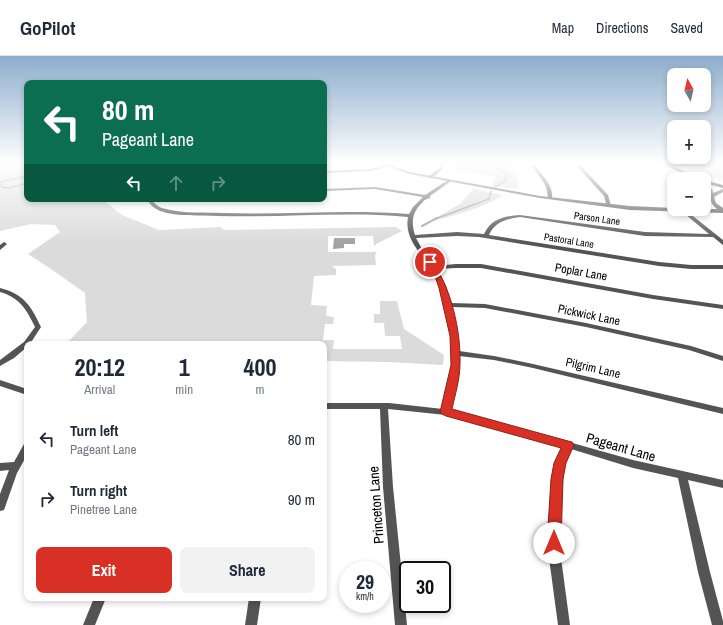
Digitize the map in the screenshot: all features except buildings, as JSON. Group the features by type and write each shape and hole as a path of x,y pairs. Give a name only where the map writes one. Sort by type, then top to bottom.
{"street":[{"path":"390,191 428,197"},
{"path":"436,191 415,208 411,216 410,230 412,237 434,268 440,280 448,305 456,353 454,378 446,412"},
{"path":"508,191 610,206 667,210"},
{"path":"550,191 550,198"},
{"path":"601,191 606,196 610,206"},
{"path":"721,191 712,196 714,204 723,211"},
{"path":"152,202 155,206 164,210 197,213 246,215 375,213 411,216"},
{"path":"711,211 723,211"},
{"name":"Parson Lane","path":"486,236 491,226 496,222 514,216 645,234 714,236"},
{"path":"689,216 723,243"},
{"name":"Pastoral Lane","path":"412,237 457,234 486,236 659,264 691,267 723,267"},
{"name":"Poplar Lane","path":"434,268 481,266 654,297 723,307"},
{"path":"0,290 12,293 21,299 33,316 38,327 34,336 29,341"},
{"name":"Pickwick Lane","path":"448,305 485,306 580,324 690,348 723,359"},
{"path":"0,364 24,345"},
{"name":"Pilgrim Lane","path":"456,353 506,360 723,411"},
{"path":"0,383 24,391"},
{"name":"Pageant Lane","path":"327,406 384,406 418,408 446,412 682,476 723,484"},
{"name":"Princeton Lane","path":"384,406 388,487 401,625"},
{"path":"564,625 554,558 554,517 560,463 568,445"},
{"path":"0,507 17,465 24,452"},
{"path":"0,467 17,465"},
{"path":"682,476 718,625"},
{"path":"88,625 99,601"},
{"path":"251,625 255,601"}],"shaded area":[{"path":"0,191 24,191 24,202 106,202 122,215 159,230 220,227 224,230 396,227 402,231 374,246 373,236 328,236 328,252 377,252 375,255 376,265 332,266 336,269 336,275 314,276 311,305 327,306 326,316 334,317 333,324 325,324 323,340 334,340 333,349 402,349 400,336 385,336 384,323 374,323 374,314 380,314 380,301 397,301 404,329 444,355 443,365 327,361 327,341 69,341 87,322 85,293 28,254 60,232 55,225 31,224 0,231"},
{"path":"472,191 481,191 503,195 485,205 428,222 460,204"},
{"path":"334,238 355,238 355,244 344,244 344,248 333,249"}],"waterway":[{"path":"435,219 489,199 491,191"},
{"path":"422,226 435,219"}],"route":[{"path":"430,262 439,276 443,288 448,305 456,350 456,365 446,412 568,445 560,463 557,479 554,517 554,543"}]}
